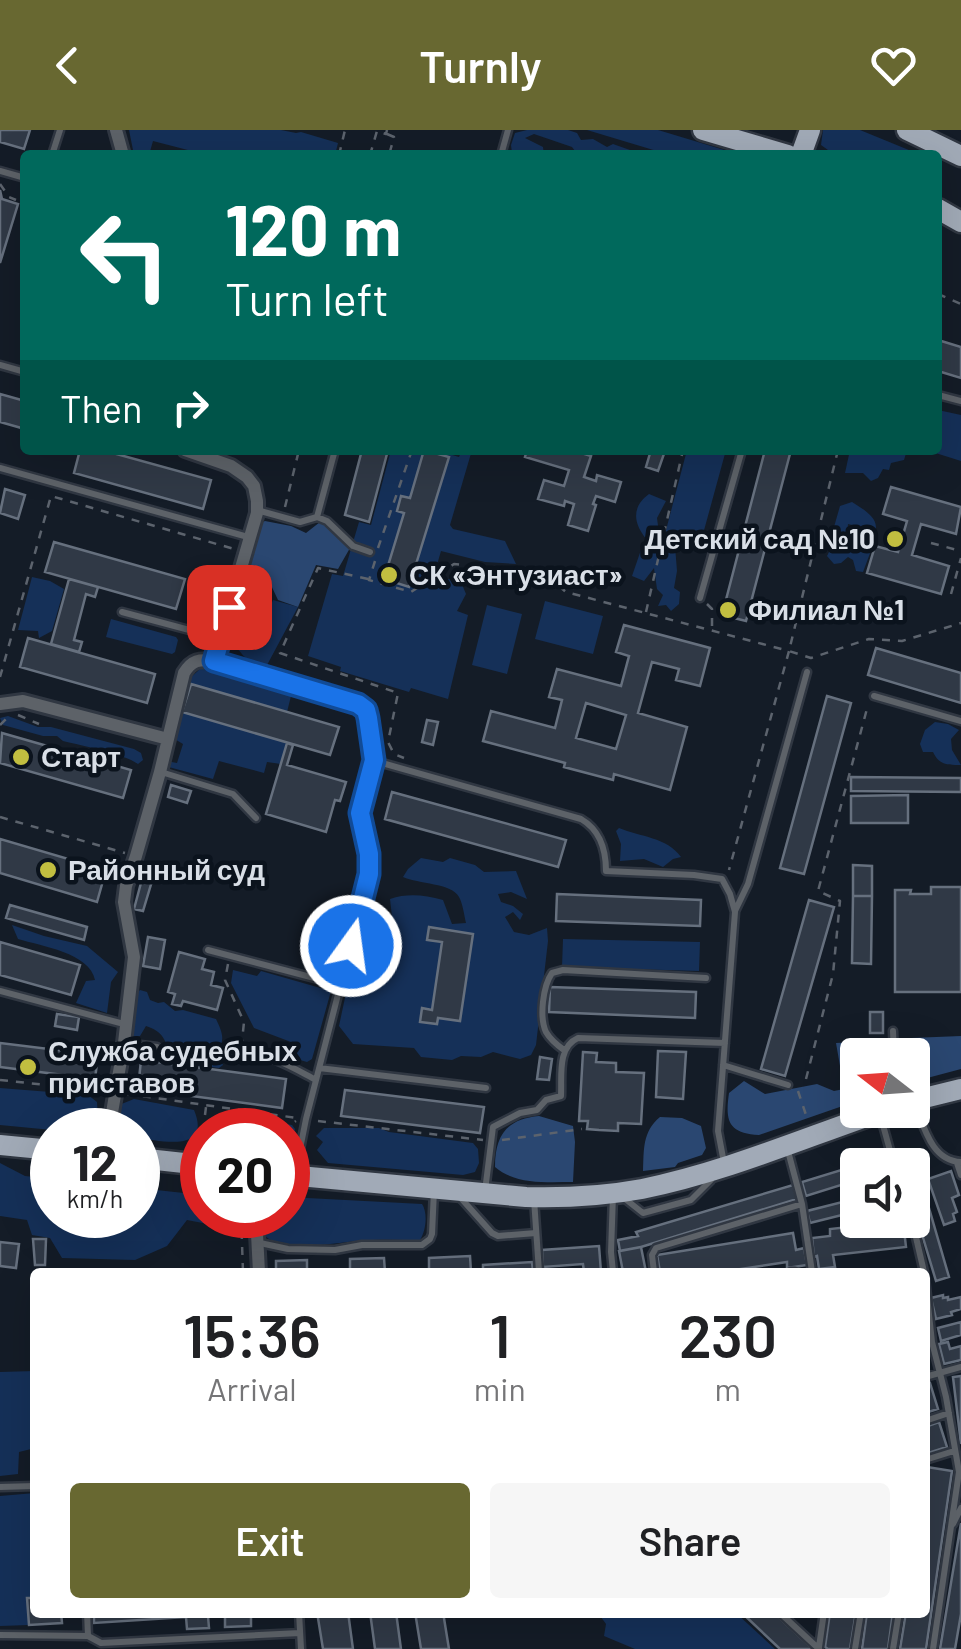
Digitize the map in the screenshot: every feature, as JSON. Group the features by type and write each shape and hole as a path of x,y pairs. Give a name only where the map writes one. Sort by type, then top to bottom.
{"main road":[{"path":"703,130 771,150"},
{"path":"907,130 961,156"},
{"path":"930,1096 961,1088"},
{"path":"310,1177 534,1197 615,1193 669,1183 840,1126"},
{"path":"0,1144 30,1147"}],"street":[{"path":"114,1108 134,957 124,902 126,886 184,673 200,659 214,661 256,510 254,486 247,477 231,466 199,455"},
{"path":"0,704 23,701 168,739"},
{"path":"257,1238 259,1268"}],"lane":[{"path":"317,518 334,455"},
{"path":"700,598 741,455"},
{"path":"0,468 250,538"},
{"path":"256,510 300,522 317,518 332,524 352,546 370,552"},
{"path":"122,612 208,635 222,634"},
{"path":"214,661 358,704 366,710 368,718 374,760 360,813 369,874 309,1108"},
{"path":"725,1166 718,1130 735,912 748,884 807,672"},
{"path":"872,695 961,721"},
{"path":"374,760 581,819 598,834 606,870 722,880 735,912"},
{"path":"160,772 228,791 256,818"},
{"path":"208,950 341,985"},
{"path":"564,1050 544,1027 547,980 552,973 563,970 706,978"},
{"path":"0,991 126,1025"},
{"path":"894,1030 894,1038"},
{"path":"484,1194 493,1127 561,1096 564,1050 570,1041 578,1038 724,1043"},
{"path":"124,1043 157,1047"},
{"path":"210,1054 264,1055 316,1080"},
{"path":"723,1065 792,1084"},
{"path":"319,1068 486,1088"},
{"path":"926,1128 939,1154 959,1162 961,1175"},
{"path":"786,1144 802,1204 811,1268"},
{"path":"257,1243 279,1248 335,1250 426,1243 444,1190 498,1236 536,1234"},
{"path":"613,1268 615,1193"},
{"path":"534,1197 538,1268"},
{"path":"654,1268 652,1255 656,1248 802,1204"},
{"path":"916,1238 923,1268"},
{"path":"930,1323 960,1472 933,1649"},
{"path":"930,1375 961,1367"},
{"path":"930,1420 949,1414"},
{"path":"930,1458 954,1451"},
{"path":"0,1487 30,1486"},
{"path":"950,1530 961,1508"},
{"path":"87,1618 88,1636"},
{"path":"299,1618 301,1649"},
{"path":"787,1618 819,1649"},
{"path":"819,1649 823,1618"},
{"path":"855,1649 860,1618"},
{"path":"894,1649 898,1618"},
{"path":"0,1635 88,1636 101,1646 300,1633"}],"path":[{"path":"372,150 377,132 386,132"},
{"path":"0,184 8,197 16,200"},
{"path":"282,518 299,455"},
{"path":"369,580 410,455"},
{"path":"646,613 682,455"},
{"path":"722,880 730,869 789,651 837,455"},
{"path":"0,677 51,496 245,553"},
{"path":"931,542 961,550"},
{"path":"951,594 961,558"},
{"path":"407,759 394,754 388,742 398,693 280,653 318,568 412,592 454,564 506,568 549,578 566,592 811,658 868,638 902,641 961,623"},
{"path":"700,598 712,609 712,631"},
{"path":"806,1079 834,974 840,901 818,891 872,695"},
{"path":"0,726 11,714 39,724"},
{"path":"0,817 136,856"},
{"path":"230,956 224,980 244,1022 241,1052"},
{"path":"0,1080 107,1092"},
{"path":"792,1084 810,1128"},
{"path":"126,1094 222,1108"},
{"path":"311,1120 486,1141"},
{"path":"496,1141 582,1130"},
{"path":"242,1238 244,1268"}],"shaded area":[{"path":"129,130 281,130 338,143 336,150 188,150 153,141 150,150 133,150"},
{"path":"568,130 577,133 581,140 593,139 607,147 613,144 630,150 574,150 534,134 525,138 543,150 512,150 515,133"},
{"path":"587,130 658,130 724,150 653,150"},
{"path":"823,130 860,130 909,150 828,150 821,145"},
{"path":"942,411 961,415 961,461 942,455"},
{"name":"СК «Энтузиаст»","path":"390,455 471,455 450,525 453,529 505,541 516,564 485,562 441,551 432,582 461,582 466,594 457,611 468,615 448,699 411,688 409,692 340,671 341,667 308,656 332,574 343,576 359,522 371,525"},
{"path":"686,455 725,455 700,545 675,546 674,588 680,592 679,604 671,611 666,605 658,606 663,595 657,589 654,568 644,581 632,576 643,544 648,541 636,517 639,505 649,494 666,501 657,518 659,533 665,534"},
{"path":"849,455 906,455 904,460 891,463 889,470 883,469 871,481 863,473 845,473"},
{"path":"852,502 876,524 868,542 872,548 863,572 856,571 848,557 834,564 827,556 833,544 843,542 852,549 863,544 864,528 848,524 843,540 832,534 840,506"},
{"path":"265,521 306,533 320,522 350,548 338,569 316,565 298,607 278,600 270,583 244,572 254,547 256,525"},
{"path":"32,577 64,589 52,631 39,638 38,631 18,630"},
{"path":"241,598 270,607 273,600 298,607 266,667 247,659 228,641 232,617 235,618"},
{"path":"545,601 603,616 593,654 535,639"},
{"path":"487,605 522,614 507,674 472,665"},
{"path":"111,619 176,637 175,652 106,637"},
{"path":"201,668 285,690 291,696 287,712 191,685 183,712 287,743 281,764 267,762 264,773 219,761 213,779 165,766 166,761 177,763 183,744 173,738 188,680"},
{"path":"8,716 38,727 134,749 143,760 138,764 57,736 3,725 0,718"},
{"path":"935,722 959,730 951,739 952,750 961,765 944,763 933,752 923,752 920,744 925,730"},
{"path":"619,828 661,841 681,857 663,867 644,859 620,861 621,844 616,831"},
{"path":"421,858 443,862 450,858 475,865 484,872 516,871 527,899 511,892 498,894 501,902 523,914 520,920 513,912 505,917 514,932 529,935 547,928 536,1045 531,1055 520,1059 493,1052 452,1060 421,1057 414,1048 353,1044 339,1026 346,993 355,987 365,987 352,980 357,954 396,953 390,899 416,895 443,900 452,924 466,923 455,892 403,877","holes":["429,928 473,934 459,1021 438,1018 436,1024 420,1022 422,1008 432,1009 442,942 428,940"]},
{"path":"12,925 87,946 118,972 111,982 107,1013 76,1003 86,981 95,980 84,963 63,952 18,939"},
{"path":"563,939 700,942 699,971 562,967"},
{"path":"233,970 257,976 261,971 331,991 312,1059 307,1062 293,1058 291,1042 254,1028 231,983"},
{"path":"140,990 147,992 150,1000 164,1002 175,1011 216,1019 222,1036 217,1051 223,1065 219,1068 166,1061 159,1056 168,1053 164,1039 146,1026 140,1036 133,1037 136,994"},
{"path":"961,1036 961,1069 930,1077 930,1038 911,1038"},
{"path":"744,1081 765,1094 817,1084 840,1090 840,1107 759,1135 741,1132 729,1118 729,1093"},
{"path":"0,1088 88,1095 97,1102 97,1108 30,1108 30,1128 0,1125"},
{"path":"134,1099 183,1108 180,1108 180,1141 160,1141 160,1108 119,1108"},
{"path":"539,1116 573,1126 573,1182 522,1180 495,1167 497,1146 505,1131 519,1121"},
{"path":"660,1117 682,1118 701,1126 706,1148 702,1155 675,1167 643,1171 647,1135"},
{"path":"324,1128 379,1128 473,1143 478,1149 479,1163 475,1172 463,1175 328,1163 317,1150 323,1142 316,1136"},
{"path":"0,1163 30,1177 30,1229 27,1220 0,1216"},
{"path":"160,1190 180,1193 180,1229 167,1246 135,1260 62,1258 50,1238 160,1238"},
{"path":"310,1198 422,1204 425,1212 420,1240 309,1246 268,1238 310,1238"},
{"path":"30,1371 30,1449 19,1452 18,1474 0,1476 0,1372"},
{"path":"30,1493 29,1625 0,1626 0,1496"},
{"path":"602,1618 741,1618 775,1649 635,1649 604,1636 606,1624"}],"building":[{"path":"0,130 30,130 24,149 0,142"},
{"path":"0,190 2,199 18,204 0,263"},
{"path":"942,341 961,347 961,378 942,372"},
{"path":"0,394 20,400 20,428 0,422"},
{"path":"79,455 120,455 211,480 203,509 74,473"},
{"path":"361,455 387,455 369,522 345,515"},
{"path":"423,455 449,457 409,587 384,579 404,513 397,511 401,496 410,498"},
{"path":"650,455 664,455 658,471 646,467"},
{"path":"764,455 790,455 746,621 722,615"},
{"path":"591,456 584,477 596,481 597,475 621,482 615,502 596,496 588,531 568,525 574,504 565,501 564,506 538,499 544,480 564,486 569,470 525,457"},
{"path":"891,487 961,507 956,534 921,524 912,555 949,566 941,594 867,573 875,546 898,552 907,521 883,514"},
{"path":"5,489 25,495 18,519 0,513"},
{"path":"54,542 185,579 176,609 45,572"},
{"path":"69,579 98,587 95,597 86,594 74,640 82,642 79,652 51,644"},
{"path":"624,625 710,648 700,686 676,680 679,669 652,662 638,713 687,727 670,790 614,774 613,780 483,741 491,711 555,728 562,700 549,697 557,669 621,686 629,656 616,652","holes":["586,703 626,715 616,749 576,738"]},
{"path":"28,638 155,674 147,703 20,667"},
{"path":"876,648 961,673 961,703 868,675"},
{"path":"191,684 339,727 330,755 182,712"},
{"path":"827,696 851,703 804,874 780,868"},
{"path":"427,720 438,722 433,745 422,742"},
{"path":"2,733 131,770 123,798 0,763"},
{"path":"287,743 293,745 287,765 346,782 340,801 335,800 326,832 266,814"},
{"path":"851,777 961,778 961,792 851,791"},
{"path":"171,785 191,791 187,803 168,797"},
{"path":"392,792 566,840 558,867 385,819"},
{"path":"908,795 908,823 851,823 851,796"},
{"path":"0,839 106,870 97,902 0,873"},
{"path":"853,865 872,866 872,896 853,896"},
{"path":"145,868 155,871 143,911 134,909"},
{"path":"931,887 961,887 961,992 895,992 895,890 931,894"},
{"path":"557,894 701,900 700,926 556,921"},
{"path":"853,896 872,896 871,964 852,963"},
{"path":"809,900 834,907 785,1076 761,1069"},
{"path":"10,905 87,927 84,940 6,918"},
{"path":"429,927 473,934 460,1021 438,1018 437,1024 420,1022 422,1008 432,1010 442,942 427,940"},
{"path":"148,937 165,940 160,969 143,966"},
{"path":"0,942 80,965 71,995 0,975"},
{"path":"179,952 205,959 202,969 214,972 211,985 223,988 217,1010 183,1001 181,1006 172,1004 175,994 168,992"},
{"path":"550,987 696,992 695,1018 549,1012"},
{"path":"870,1012 883,1012 883,1033 870,1033"},
{"path":"57,1014 79,1017 77,1030 55,1026"},
{"path":"0,1043 98,1055 95,1079 0,1067"},
{"path":"658,1051 686,1052 683,1099 656,1097"},
{"path":"583,1052 597,1053 596,1062 616,1063 616,1072 644,1073 641,1124 618,1123 618,1131 587,1129 588,1121 579,1121"},
{"path":"540,1057 552,1059 549,1080 537,1079"},
{"path":"141,1060 286,1079 282,1108 138,1089"},
{"path":"345,1090 484,1107 480,1133 341,1116"},
{"path":"840,1170 840,1185 806,1196 802,1182"},
{"path":"951,1171 959,1195 952,1198 957,1212 953,1214 955,1221 944,1225 930,1178"},
{"path":"793,1185 797,1199 620,1251 618,1240 638,1236 636,1232"},
{"path":"840,1203 840,1216 810,1223 807,1211"},
{"path":"930,1211 949,1277 936,1281 923,1238 930,1238"},
{"path":"840,1228 840,1238 905,1238 906,1247 833,1255 835,1267 819,1268 812,1238 830,1236 830,1229"},
{"path":"793,1233 796,1250 804,1248 807,1265 787,1268 787,1262 747,1268 659,1268 657,1255"},
{"path":"33,1239 46,1239 45,1265 35,1265"},
{"path":"0,1242 19,1244 16,1268 0,1266"},
{"path":"599,1246 601,1268 584,1268 583,1264 543,1267 542,1250"},
{"path":"641,1247 645,1268 622,1268 619,1251"},
{"path":"470,1256 471,1268 429,1268 429,1258"},
{"path":"384,1258 385,1268 350,1268 350,1259"},
{"path":"307,1260 307,1268 276,1268 276,1261"},
{"path":"532,1262 533,1268 483,1268"},
{"path":"943,1295 948,1300 961,1297 961,1309 936,1319 931,1298"},
{"path":"961,1322 961,1335 941,1341 938,1328"},
{"path":"948,1342 950,1349 961,1346 961,1360 944,1364 939,1344"},
{"path":"961,1376 961,1444 953,1377"},
{"path":"930,1383 938,1409 930,1411"},
{"path":"939,1422 947,1447 930,1452 930,1425"},
{"path":"930,1467 952,1471 926,1649 900,1649 905,1618 930,1618"},
{"path":"961,1523 961,1614 955,1649 940,1649"},
{"path":"27,1598 30,1618 62,1618 62,1623 29,1625"},
{"path":"94,1618 171,1618 94,1623"},
{"path":"186,1618 208,1618 209,1628 187,1629"},
{"path":"225,1618 251,1618 251,1626 225,1627"},
{"path":"318,1618 349,1618 353,1649 323,1649"},
{"path":"371,1618 397,1618 401,1649 375,1649"},
{"path":"416,1618 444,1618 449,1649 421,1649"},
{"path":"747,1618 779,1618 813,1649 780,1649"},
{"path":"829,1618 855,1618 850,1649 825,1647"},
{"path":"866,1618 892,1618 888,1649 862,1649"}],"place":[{"name":"Детский сад №10","path":"895,539"},
{"name":"СК «Энтузиаст»","path":"389,575"},
{"name":"Филиал №1","path":"728,610"},
{"name":"Старт","path":"21,757"},
{"name":"Районный суд","path":"48,870"},
{"name":"Служба судебных приставов","path":"28,1067"}],"route":[{"path":"229,607 214,661 358,704 366,710 374,760 360,813 370,864 351,946"}]}
